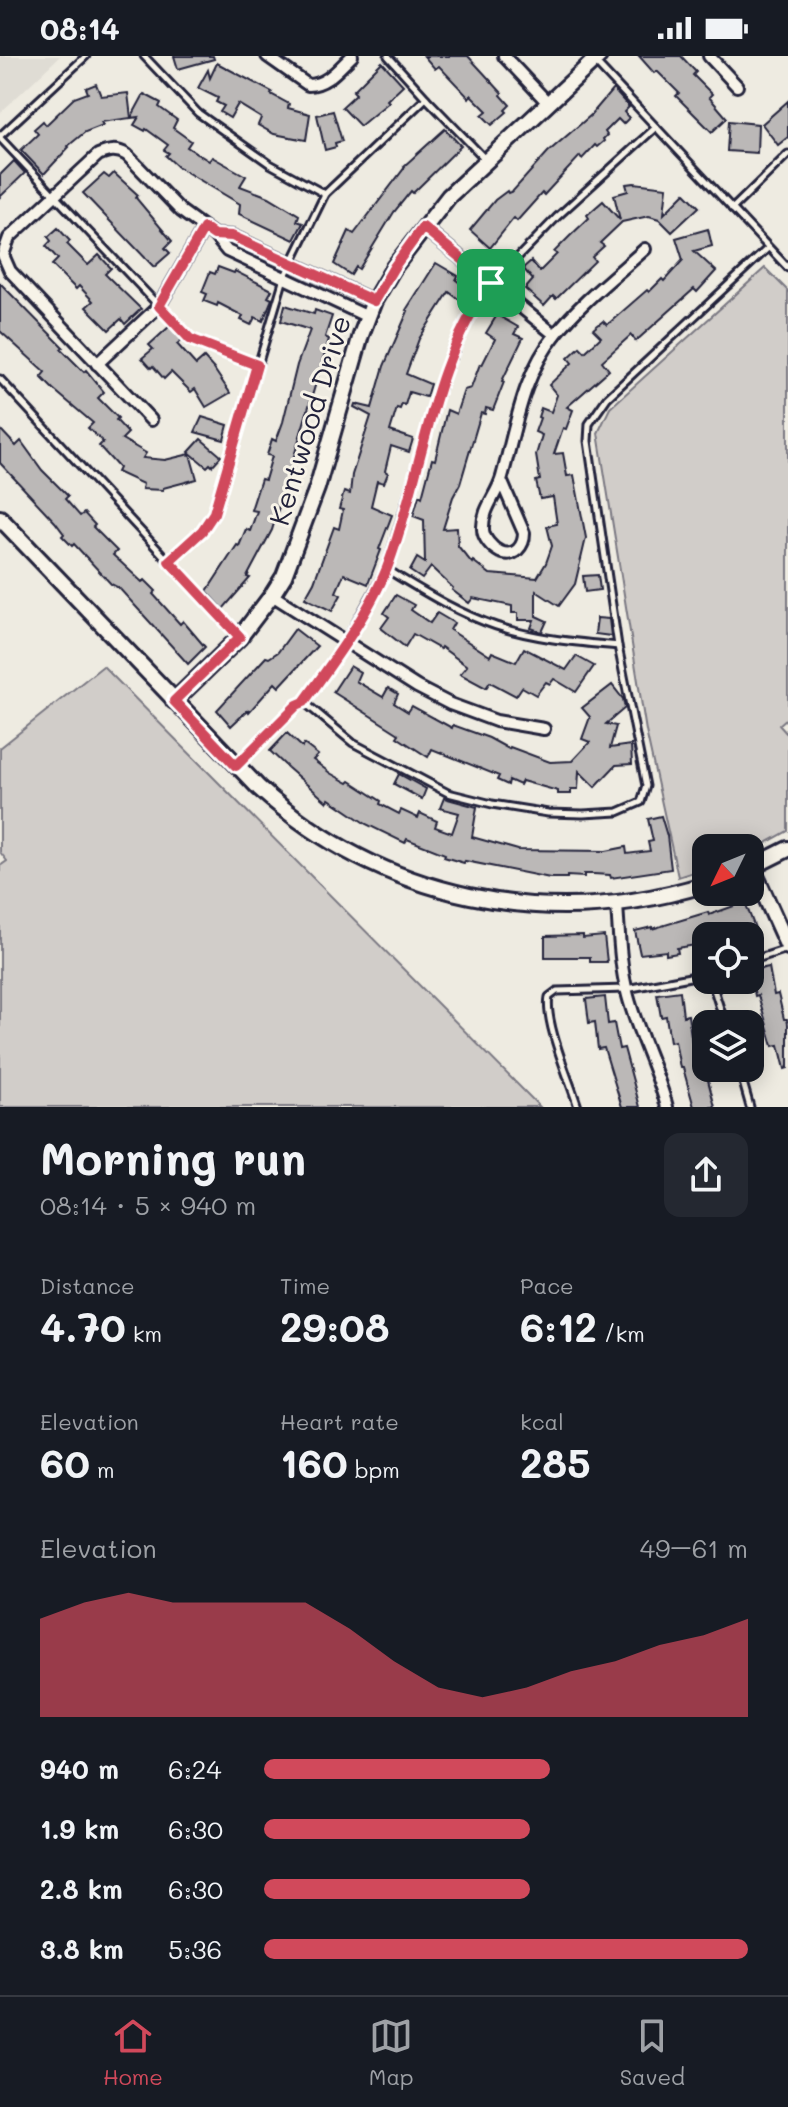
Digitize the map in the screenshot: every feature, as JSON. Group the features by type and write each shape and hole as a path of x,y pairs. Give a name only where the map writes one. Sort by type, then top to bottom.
{"street":[{"path":"267,56 308,85 321,83 352,56"},
{"path":"504,56 549,104"},
{"path":"709,56 737,86"},
{"name":"Kentwood Drive","path":"174,701 240,637 272,595 289,565 312,502 368,317 394,267 449,196 596,58"},
{"path":"151,420 5,263 3,255 9,238 98,155 120,151 127,155 181,211 209,232 227,251 368,317"},
{"path":"423,227 555,335"},
{"path":"209,232 232,236 374,301"},
{"path":"97,364 159,306 209,232"},
{"path":"501,480 524,533 524,543 510,553 500,552 486,540 482,531 486,510 501,480 520,402 535,368 555,335 645,249"},
{"path":"0,518 236,766 283,810 316,833 375,865 419,884 494,902 559,906 617,904 692,888"},
{"path":"272,595 450,704 496,721 544,729"},
{"path":"764,861 788,849"},
{"path":"764,896 788,948"},
{"path":"617,904 626,989 667,1107"}],"lane":[{"path":"86,56 0,137 190,339 257,365"},
{"path":"144,56 198,113 270,164 325,194"},
{"path":"388,56 487,161"},
{"path":"596,58 655,128 788,268"},
{"path":"169,561 202,531 214,513 284,278 325,194 426,98"},
{"path":"236,766 297,705 304,702 346,642 386,569 443,378 466,323 491,283 557,217 655,128"},
{"path":"732,209 788,154"},
{"path":"304,702 353,743 448,793 548,813 618,812 641,802 646,786 618,646 600,505 588,441 589,424 607,398 768,248"},
{"path":"0,379 240,637"},
{"path":"386,569 452,607 495,626 552,640 618,646"},
{"path":"764,956 788,948"},
{"path":"578,1107 553,1029 547,1005 549,997 557,991 626,989 692,977"},
{"path":"743,1082 750,1107"}],"shaded area":[{"path":"0,56 60,56 0,113"},
{"path":"765,268 788,291 788,717 779,725 788,735 788,831 764,844 764,834 692,834 692,872 678,877 646,731 598,433 610,408"},
{"path":"103,666 540,1107 0,1107 0,866 7,861 0,852 0,748"}],"building":[{"path":"174,56 213,56 214,59 178,69"},
{"path":"424,56 468,56 502,93 510,105 505,110 507,112 492,125 482,115 487,111 471,95 469,98 439,66 435,69"},
{"path":"639,56 681,56 696,72 693,75 712,94 709,97 727,118 712,132 676,96 679,93"},
{"path":"382,62 403,85 387,100 389,102 360,126 342,107 356,94 353,91"},
{"path":"217,63 272,92 289,104 288,108 310,114 306,140 274,134 258,125 261,118 238,104 230,118 220,112 224,106 216,102 218,98 198,88 208,70 210,78"},
{"path":"96,84 101,96 128,93 131,118 101,122 103,125 85,132 44,174 21,150 38,134 34,129 43,121 46,125 74,98 88,93 86,88"},
{"path":"613,89 629,107 624,112 629,118 623,124 618,119 605,132 604,141 597,147 595,145 582,159 580,156 517,221 514,218 490,248 470,230 495,200 507,191 513,191 548,152 591,115"},
{"path":"144,94 161,103 159,107 177,120 173,128 191,141 187,147 209,161 212,157 246,176 240,186 269,197 299,215 297,221 303,223 294,240 239,214 240,204 178,167 166,156 169,153 164,150 168,145 146,129 134,125 139,117 131,118"},
{"path":"788,101 788,137 778,145 762,124"},
{"path":"333,111 342,141 335,143 336,147 325,150 317,115"},
{"path":"729,121 758,124 757,153 727,151"},
{"path":"445,129 461,146 413,193 411,191 394,212 359,269 356,267 351,275 334,264 349,231 354,234 404,166"},
{"path":"14,161 25,173 0,197 0,175"},
{"path":"114,173 138,195 136,198 172,241 165,248 170,253 154,267 83,193 104,174 109,178"},
{"path":"626,184 667,187 664,214 685,193 699,207 672,232 659,219 649,216 622,222 600,243 604,246 592,257 595,261 556,299 553,296 544,306 525,289 533,280 523,268 531,261 540,271 557,254 554,252 589,218 587,215 603,201 620,220 614,195 628,191"},
{"path":"58,228 70,241 67,244 88,265 99,255 111,268 105,274 141,309 125,324 121,319 109,330 86,307 93,301 52,265 58,259 46,246 51,241 48,237"},
{"path":"708,229 712,246 694,251 716,271 697,292 694,289 636,341 631,335 602,361 609,370 567,407 573,410 554,454 563,453 567,476 574,475 586,538 575,584 559,606 536,591 536,616 547,621 542,632 531,628 534,620 518,620 518,613 512,613 512,606 473,598 469,603 431,567 422,579 410,571 417,558 425,563 424,520 413,516 419,495 422,497 432,459 435,460 447,410 456,414 464,390 471,388 480,364 495,339 486,333 497,315 518,327 514,334 523,338 502,381 493,410 486,408 485,414 481,413 443,529 457,528 458,546 472,563 490,574 537,578 552,546 547,526 557,524 553,497 540,499 536,481 540,480 536,455 542,435 535,432 538,417 541,408 551,412 557,395 549,385 572,363 568,358 580,347 585,352 601,337 593,329 603,321 607,325 647,290 649,292 662,279 664,281 683,260 676,238"},
{"path":"436,263 458,276 456,280 473,293 465,304 449,292 419,339 406,374 430,384 426,397 409,392 405,405 397,408 390,431 413,439 409,452 391,446 384,483 377,481 371,506 392,515 381,550 368,584 344,574 336,592 341,595 332,611 305,598 334,527 339,529 343,510 339,509 344,492 350,494 352,475 371,416 354,407 355,404 372,408 384,366 406,310"},
{"path":"218,267 235,271 272,290 268,297 272,299 263,321 255,317 251,325 241,320 243,316 218,303 217,306 204,301 207,294 202,292 210,272 215,274"},
{"path":"0,283 104,392 98,398 128,433 122,439 146,453 143,458 165,460 190,454 197,479 163,490 142,489 143,484 117,472 119,468 99,446 103,442 88,428 93,423 53,389 41,377 45,372 0,331"},
{"path":"285,305 332,316 325,337 329,339 272,530 247,577 250,578 223,609 207,591 239,546 246,529 250,531 257,511 251,510 272,456 267,455 272,439 276,441 283,422 297,365 310,330 281,321"},
{"path":"170,326 183,339 177,344 196,365 204,358 230,393 206,407 195,389 191,392 171,372 164,379 142,358 153,349 149,345"},
{"path":"202,417 228,425 224,440 195,432"},
{"path":"0,429 16,446 21,441 42,470 68,496 65,499 80,516 84,513 117,551 113,555 156,591 153,594 180,624 183,621 205,647 188,664 119,588 111,584 74,544 72,546 62,536 64,534 55,522 0,463"},
{"path":"201,439 221,456 212,466 207,467 189,452"},
{"path":"598,575 600,590 585,592 583,576"},
{"path":"396,595 414,605 411,610 430,623 437,613 454,623 450,630 490,656 492,652 516,662 524,648 566,670 576,656 594,666 576,692 554,679 550,684 546,682 536,695 522,687 516,696 490,682 486,688 460,674 467,666 441,647 413,634 405,647 381,628 389,617 384,613"},
{"path":"597,618 609,619 611,636 595,634"},
{"path":"295,629 317,646 279,687 275,683 249,712 231,726 217,710 266,657 278,652"},
{"path":"350,666 360,672 356,681 383,697 388,688 398,694 394,703 408,712 412,706 452,728 453,725 509,749 550,762 572,761 590,742 582,739 590,717 582,708 612,685 623,699 625,708 606,724 616,726 610,748 631,745 632,764 616,765 595,787 579,771 578,789 571,789 571,794 558,794 558,791 522,781 520,785 509,780 508,785 497,780 499,776 432,749 428,757 397,737 399,734 333,692"},
{"path":"287,733 302,747 304,744 318,755 313,760 330,773 348,783 350,781 399,814 401,810 418,818 420,813 437,821 435,827 452,833 459,813 440,808 444,798 477,807 472,837 518,850 606,851 626,847 627,854 650,851 648,842 653,841 648,819 661,816 671,869 611,878 610,875 584,874 584,877 550,878 444,857 445,854 407,839 405,843 366,824 329,799 327,802 270,751"},
{"path":"399,774 426,789 422,799 394,784"},
{"path":"734,906 747,906 753,922 692,922 692,946 677,948 678,953 666,955 666,951 640,954 635,931 708,912 709,915"},
{"path":"583,935 583,938 604,936 607,962 590,962 590,957 545,957 545,936"},
{"path":"769,967 774,995 778,994 784,1019 787,1019 788,1068 785,1069 779,1045 773,1046 764,1010 758,995 755,996 755,994 764,994 764,968"},
{"path":"680,991 683,1016 688,1015 692,1043 692,1082 708,1082 715,1107 694,1107 683,1068 680,1068 675,1041 670,1042 666,1016 661,1017 657,994"},
{"path":"605,997 608,1024 614,1023 619,1049 624,1048 640,1107 622,1107 604,1048 598,1049 595,1022 589,1023 586,999"}],"route":[{"path":"423,227 491,283 466,323 443,378 386,569 341,650 304,702 297,705 236,766 174,701 240,637 169,561 202,531 214,513 257,365 190,339 159,306 204,228 214,235 232,236 374,301 383,283 423,227"}]}
